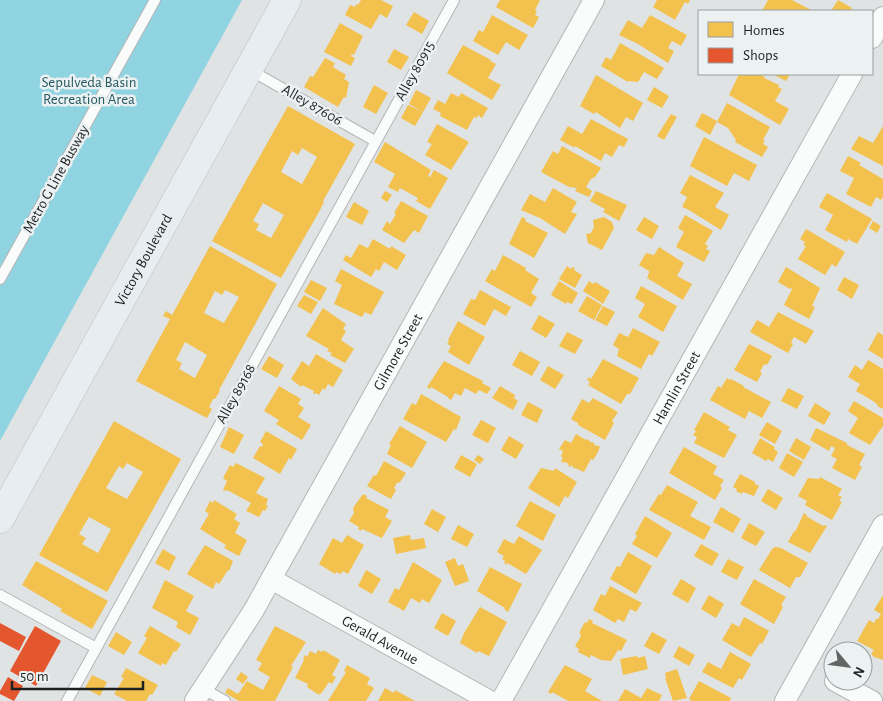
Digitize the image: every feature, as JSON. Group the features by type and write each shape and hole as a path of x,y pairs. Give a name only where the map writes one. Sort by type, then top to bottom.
{"main road":[{"name":"Victory Boulevard","path":"0,519 287,0"}],"street":[{"name":"Gilmore Street","path":"198,695 254,610 594,0"},
{"path":"873,36 883,18"},
{"name":"Hamlin Street","path":"501,701 851,75"},
{"path":"785,701 883,525"},
{"name":"Gerald Avenue","path":"271,579 490,701"},
{"path":"806,664 823,674"},
{"path":"854,691 872,701"}],"lane":[{"name":"Metro G Line Busway","path":"0,279 155,0"},
{"name":"Alley 80915","path":"375,141 454,0"},
{"name":"Alley 87606","path":"249,69 375,141"},
{"name":"Alley 89168","path":"66,701 375,141"},
{"path":"0,595 96,648"},
{"path":"198,695 225,701"}],"green space":[{"name":"Sepulveda Basin Recreation Area","path":"0,0 242,0 0,441"}],"building: Homes":[{"path":"361,0 381,0 393,6 387,18 380,14 371,29 345,15 350,5 355,7"},
{"path":"500,0 540,0 535,10 537,11 535,15 539,17 533,28 496,7"},
{"path":"657,0 690,0 688,4 685,2 675,20 653,7"},
{"path":"768,0 792,0 811,10 763,10"},
{"path":"838,0 852,8 851,10 832,10"},
{"path":"414,12 429,21 422,34 406,25"},
{"path":"492,15 528,35 519,50 506,42 498,55 473,41 479,30 483,32"},
{"path":"650,15 687,35 681,46 672,41 668,48 674,51 668,63 638,44 619,35 628,20 642,28"},
{"path":"340,23 363,36 354,55 352,54 351,56 355,58 351,66 324,52"},
{"path":"620,43 664,68 657,79 644,72 638,82 628,82 601,66 606,57 611,60"},
{"path":"463,45 496,64 488,78 501,85 492,100 447,73"},
{"path":"394,49 409,57 401,70 387,62"},
{"path":"325,58 335,63 333,67 346,75 344,79 349,82 346,98 344,97 338,107 304,87 310,76 313,77"},
{"path":"596,75 643,103 633,121 626,117 620,128 596,112 594,114 580,106"},
{"path":"739,75 762,75 779,85 778,87 782,89 775,101 789,109 780,125 729,95"},
{"path":"774,75 789,75 786,81"},
{"path":"374,85 388,93 376,114 363,107"},
{"path":"654,87 669,96 662,108 647,100"},
{"path":"416,90 431,98 423,112 409,104"},
{"path":"451,93 459,97 461,93 488,108 482,118 478,115 477,118 474,117 467,130 440,116 441,113 433,109 438,100 445,104"},
{"path":"727,103 770,127 763,140 765,141 763,144 768,147 762,157 735,142 736,140 728,128 717,122"},
{"path":"408,105 423,112 415,126 401,118"},
{"path":"288,106 355,144 281,278 212,241","holes":["302,148 317,157 302,184 281,172 292,151 298,155","263,203 284,215 271,238 256,230 259,224 253,221"]},
{"path":"702,113 717,121 710,135 695,126"},
{"path":"671,114 677,117 664,140 657,136"},
{"path":"591,119 628,139 624,147 619,145 612,157 605,153 601,161 560,140 568,126 582,134"},
{"path":"437,124 469,142 451,170 425,155 432,144 427,142"},
{"path":"883,126 883,166 851,149 859,136 873,143"},
{"path":"704,137 757,165 749,181 734,173 727,186 690,166"},
{"path":"385,142 431,170 428,176 430,177 434,170 448,178 430,209 416,201 418,198 400,188 398,192 388,187 395,174 374,162"},
{"path":"562,146 601,168 586,187 592,191 589,197 575,191 577,188 569,187 541,172 553,151 558,154"},
{"path":"848,156 883,179 883,197 881,200 876,197 871,207 846,194 854,178 840,171"},
{"path":"690,175 724,193 715,207 729,215 721,230 682,207 687,197 680,193"},
{"path":"553,188 577,202 571,212 577,214 565,234 540,218 521,210 530,194 545,202"},
{"path":"385,191 392,195 387,202 381,198"},
{"path":"596,191 627,205 619,221 603,212 605,209 590,201"},
{"path":"827,193 872,219 857,244 848,239 847,242 825,230 833,215 819,207"},
{"path":"401,201 428,216 419,233 414,230 404,243 382,230 387,221 390,224"},
{"path":"354,202 369,211 362,225 346,217"},
{"path":"685,215 713,231 705,244 708,246 706,249 710,251 704,262 676,247 684,232 678,228"},
{"path":"522,217 526,219 525,221 548,233 534,258 509,244"},
{"path":"604,217 612,222 614,228 602,250 588,243 586,234 591,233 594,227 593,220"},
{"path":"644,217 659,226 652,239 636,230"},
{"path":"873,221 881,226 877,233 869,228"},
{"path":"806,229 845,252 836,267 832,264 825,275 798,259 806,246 803,245 805,242 800,239"},
{"path":"373,239 390,249 391,246 406,255 397,270 384,262 379,271 376,269 371,277 343,260 346,255 351,258 359,244 368,248"},
{"path":"210,246 277,284 220,391 215,399 213,399 209,407 212,409 207,418 136,381 170,319 163,316 166,311 172,315","holes":["225,290 239,297 224,323 204,313 215,291 222,295","185,342 207,355 195,378 179,369 182,363 176,360"]},
{"path":"659,247 684,263 677,276 692,284 683,300 647,278 649,271 639,265 646,253 654,255"},
{"path":"503,255 526,268 525,270 539,279 531,293 537,297 531,307 485,281 492,269 495,271"},
{"path":"567,266 571,269 572,267 575,268 574,270 582,275 575,288 559,279"},
{"path":"786,267 820,288 812,306 815,307 809,319 784,305 792,289 778,282"},
{"path":"341,269 384,292 371,315 365,312 362,317 334,304 342,285 335,281"},
{"path":"844,277 859,285 852,299 837,290"},
{"path":"311,280 327,288 320,301 304,292"},
{"path":"559,281 578,293 572,304 567,302 566,304 551,295"},
{"path":"589,281 593,284 595,282 610,291 603,304 583,291"},
{"path":"641,286 677,306 663,332 638,317 645,304 635,298"},
{"path":"480,290 511,307 506,316 494,309 485,326 463,314 471,299 475,300"},
{"path":"304,295 318,302 311,314 297,306"},
{"path":"587,296 602,305 594,320 578,311"},
{"path":"603,306 615,312 607,326 595,320"},
{"path":"323,308 346,324 343,329 346,331 341,340 354,349 345,363 330,355 332,353 327,351 329,349 306,336"},
{"path":"778,312 814,331 806,344 794,337 791,342 793,344 788,353 750,332 757,320 769,327"},
{"path":"539,315 555,324 546,338 531,329"},
{"path":"458,321 485,337 469,365 448,352 451,346 447,344 448,340"},
{"path":"633,328 660,342 652,356 649,354 641,369 617,356 619,349 613,345 619,333 628,337"},
{"path":"567,332 583,340 575,354 559,346"},
{"path":"878,332 883,335 883,359 868,350"},
{"path":"749,344 772,356 767,365 763,366 760,372 762,373 757,382 734,370"},
{"path":"520,351 540,362 532,376 512,365"},
{"path":"316,354 343,370 333,387 328,384 319,395 302,385 301,387 291,379 302,361 309,366"},
{"path":"269,356 284,365 277,378 261,369"},
{"path":"603,359 639,378 630,394 627,394 621,404 588,385 590,382 587,380 589,377 591,379"},
{"path":"868,360 883,369 883,409 856,391 860,384 848,377 855,365 862,370"},
{"path":"444,361 483,381 482,383 491,388 487,394 479,390 476,394 465,388 461,396 455,393 451,400 431,387 430,389 427,387"},
{"path":"548,366 564,375 555,389 540,380"},
{"path":"727,378 771,402 762,418 749,411 745,419 710,400 718,386 721,388"},
{"path":"279,386 301,399 298,404 304,408 298,417 311,425 302,440 276,424 279,420 264,411"},
{"path":"500,386 515,395 514,398 518,401 513,410 492,398"},
{"path":"788,388 804,396 797,409 781,401"},
{"path":"421,394 461,417 456,430 454,429 446,442 403,419 412,403 416,405"},
{"path":"593,398 618,412 612,421 614,423 605,440 571,419 582,399 589,403"},
{"path":"854,401 883,418 883,426 870,445 849,433 858,418 848,411"},
{"path":"528,402 543,410 537,423 521,415"},
{"path":"815,403 831,413 824,425 808,416"},
{"path":"704,412 730,427 728,430 737,435 724,458 694,443 697,437 693,435 696,431 694,430"},
{"path":"481,420 496,428 488,443 472,435"},
{"path":"114,421 181,459 107,592 39,555","holes":["127,463 143,472 127,499 106,488 119,466 123,469","89,517 111,529 98,553 82,544 86,538 79,534"]},
{"path":"767,422 782,431 775,444 759,435"},
{"path":"400,426 427,442 412,468 387,454 391,445 389,444"},
{"path":"229,427 244,435 234,454 220,447"},
{"path":"816,428 865,454 859,465 862,467 855,480 832,468 837,459 831,456 835,448 831,446 829,451 810,440"},
{"path":"266,431 297,449 291,460 289,458 280,474 253,458 260,446 262,447 263,444 260,442"},
{"path":"576,434 600,447 584,472 575,469 571,465 570,467 568,466 569,464 561,461 563,451 559,449 565,440 571,443"},
{"path":"509,436 524,445 516,459 501,450"},
{"path":"760,438 775,447 774,449 778,452 773,462 768,459 766,461 752,453"},
{"path":"796,438 811,447 804,460 789,451"},
{"path":"684,447 717,466 713,474 724,480 715,500 669,473"},
{"path":"787,453 803,462 794,477 779,468"},
{"path":"461,455 477,464 470,477 454,468"},
{"path":"478,455 484,459 480,464 474,460"},
{"path":"384,461 406,473 394,488 396,490 391,499 367,486 374,475 376,476"},
{"path":"236,463 265,478 256,493 268,499 266,505 268,506 259,517 246,511 251,503 227,490 223,490 227,481 223,478 230,465 233,467"},
{"path":"541,468 554,471 555,468 577,482 568,498 565,496 559,507 528,488"},
{"path":"740,474 759,486 754,496 743,492 742,494 733,487"},
{"path":"820,477 842,489 838,495 842,497 839,501 842,502 832,520 805,505 807,501 798,496 808,478 819,479"},
{"path":"667,485 698,502 690,516 711,527 704,540 649,510"},
{"path":"768,489 783,498 776,510 761,501"},
{"path":"363,494 367,496 366,498 389,510 385,517 392,521 382,538 362,529 361,531 358,529 359,527 349,521 354,513 353,508"},
{"path":"214,500 237,514 234,519 240,523 235,533 247,540 239,556 224,548 226,545 200,529 209,514 205,511 210,501 213,503"},
{"path":"530,501 556,515 543,541 516,526"},
{"path":"721,507 741,519 733,533 713,522"},
{"path":"432,509 446,517 438,532 424,524"},
{"path":"804,513 823,526 827,526 810,553 788,542"},
{"path":"645,516 672,533 657,558 632,544"},
{"path":"749,523 765,532 756,546 741,538"},
{"path":"458,525 474,534 467,547 451,539"},
{"path":"347,535 364,545 348,574 343,571 341,574 336,572 335,574 319,564 333,538 342,543"},
{"path":"410,535 411,540 424,538 426,548 396,554 393,538"},
{"path":"519,536 542,550 526,574 504,563 505,561 502,559 504,556 497,552 504,539 514,544"},
{"path":"701,544 719,554 712,566 694,556"},
{"path":"205,545 233,561 229,571 219,584 216,582 213,589 187,574"},
{"path":"775,547 781,548 808,563 800,577 796,577 790,588 759,570"},
{"path":"163,549 176,557 169,571 155,563"},
{"path":"628,552 652,566 636,594 610,579 617,566 620,567"},
{"path":"455,558 458,566 463,564 469,581 455,586 445,562"},
{"path":"728,559 744,567 737,580 721,572"},
{"path":"36,561 108,601 92,629 60,611 62,609 22,585"},
{"path":"413,562 442,580 429,603 422,599 420,603 411,598 404,611 388,602 395,588 399,590"},
{"path":"490,567 522,584 508,612 505,608 477,591"},
{"path":"366,570 381,579 372,594 358,586"},
{"path":"681,579 696,588 688,603 672,594"},
{"path":"754,579 786,597 774,624 740,604"},
{"path":"165,580 194,596 186,611 199,618 190,635 176,627 178,622 152,608"},
{"path":"610,586 642,603 636,612 630,609 624,622 618,619 615,623 593,610 601,594 605,596"},
{"path":"709,595 724,604 716,618 701,609"},
{"path":"883,595 883,660 873,656 873,641 857,641 869,620 874,623 881,614 874,610"},
{"path":"480,607 507,622 489,656 478,651 477,653 460,643"},
{"path":"442,613 456,621 448,636 434,628"},
{"path":"744,617 769,631 762,644 760,643 751,657 722,640 732,623 739,627"},
{"path":"589,619 593,621 592,623 627,640 621,651 618,650 611,661 601,660 591,655 590,658 578,652 579,649 575,646 580,638 581,634 579,633 585,622 587,623"},
{"path":"150,626 181,644 176,652 174,651 166,665 162,663 161,666 138,653 147,638 144,636"},
{"path":"275,626 306,642 291,666 293,667 275,701 239,701 225,693 228,688 238,694 247,681 263,690 270,677 258,670 262,663 256,660"},
{"path":"116,632 132,642 124,655 108,646"},
{"path":"652,632 667,640 659,654 644,646"},
{"path":"679,646 695,655 689,666 673,657"},
{"path":"318,650 322,652 323,650 340,660 332,675 336,677 332,684 329,682 319,695 307,687 308,684 295,678 305,655 307,657 310,651 316,654"},
{"path":"730,652 751,664 742,680 739,678 733,688 702,672 708,662 721,669"},
{"path":"637,656 638,658 645,656 648,669 623,675 620,659"},
{"path":"347,665 370,678 367,684 374,688 366,701 328,701 346,672 344,671"},
{"path":"565,665 592,679 585,691 602,701 568,701 552,692 551,694 548,692"},
{"path":"126,668 158,685 146,701 127,701 114,694 124,678 121,677"},
{"path":"677,669 687,698 673,701 665,673"},
{"path":"241,672 248,677 243,684 236,679"},
{"path":"92,675 107,682 100,696 85,688"},
{"path":"699,681 731,698 730,701 692,701 689,699"},
{"path":"385,688 394,693 395,690 415,701 378,701"},
{"path":"647,688 662,695 659,701 618,701 625,689 641,698"}],"building: Shops":[{"path":"0,623 26,637 19,651 0,641"},
{"path":"35,626 61,641 36,686 10,671"},
{"path":"8,677 23,686 14,701 0,694"}]}
